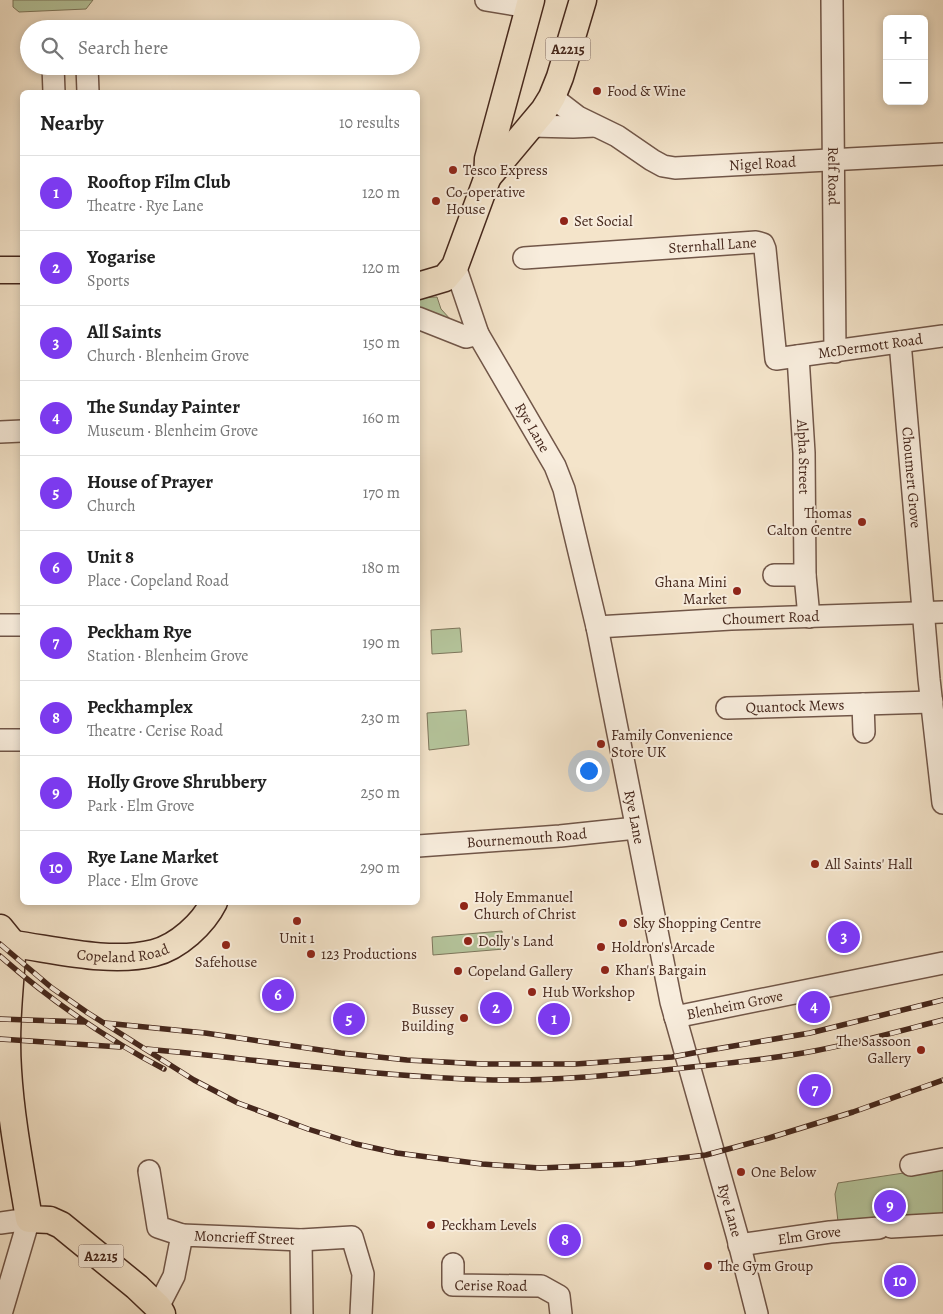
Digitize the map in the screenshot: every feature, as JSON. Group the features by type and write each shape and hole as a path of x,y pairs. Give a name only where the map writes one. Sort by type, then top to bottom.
{"main road":[{"name":"A2215","path":"487,179 544,110 552,97 560,78 583,0"},
{"name":"A2215","path":"455,266 487,179 488,159 530,3"},
{"path":"504,105 513,118 531,126"},
{"path":"420,285 445,278 455,266"},
{"path":"0,270 20,270"},
{"name":"Copeland Road","path":"7,936 86,954 130,956 155,953 172,945 191,932 208,914 212,905"},
{"path":"7,936 8,1070 29,1219"},
{"name":"A2215","path":"29,1219 50,1220 62,1225 137,1287 160,1310"}],"street":[{"path":"486,0 530,3"},
{"name":"Relf Road","path":"832,0 835,352"},
{"path":"53,75 54,90"},
{"path":"87,75 88,90"},
{"name":"Nigel Road","path":"552,97 566,110 617,136 652,160 663,166 675,168 943,154"},
{"path":"531,126 595,126"},
{"name":"Sternhall Lane","path":"524,258 665,247 756,242 763,244 776,359 798,356"},
{"name":"Rye Lane","path":"455,266 478,334 555,466 564,489 597,627 675,1018 740,1245 757,1314"},
{"path":"420,319 466,337 478,334"},
{"name":"McDermott Road","path":"798,356 943,336"},
{"name":"Choumert Grove","path":"900,342 933,612 926,639 932,702"},
{"name":"Alpha Street","path":"798,356 804,454 805,575 809,617"},
{"path":"0,432 20,431"},
{"path":"774,574 805,575"},
{"name":"Choumert Road","path":"597,627 731,619 933,612"},
{"path":"0,625 20,625"},
{"path":"932,702 942,791"},
{"name":"Quantock Mews","path":"727,708 932,702"},
{"name":"Quantock Mews","path":"863,704 864,732"},
{"path":"0,740 20,740"},
{"name":"Bournemouth Road","path":"420,846 560,836 636,828"},
{"name":"Blenheim Grove","path":"675,1018 943,963"},
{"path":"911,1165 943,1159"},
{"path":"149,1171 158,1227 182,1235"},
{"path":"0,1222 29,1219 1,1314"},
{"name":"Elm Grove","path":"740,1245 830,1232 943,1224"},
{"name":"Moncrieff Street","path":"160,1310 174,1276 182,1235 302,1240 352,1237 363,1274 361,1314"},
{"path":"302,1240 302,1314"},
{"name":"Cerise Road","path":"453,1264 453,1284 541,1286 559,1296 561,1314"}],"green space":[{"path":"13,0 93,0 86,9 19,12 13,7"},
{"path":"437,297 441,309 451,320 420,313 420,298"},
{"path":"460,628 462,652 432,654 431,630"},
{"path":"466,710 469,745 429,750 427,713"},
{"name":"Dolly's Land","path":"502,931 504,949 433,955 432,937"},
{"path":"943,1167 943,1218 838,1222 835,1194 838,1183"}],"railway":[{"path":"0,944 52,988 194,1080 238,1103 308,1129 356,1144 397,1153 482,1164 540,1168 630,1164 706,1155 853,1112 943,1080"},
{"path":"0,956 38,988 79,1017 164,1069"},
{"path":"105,1023 205,1033 341,1053 407,1060 482,1064 576,1064 672,1057 810,1033 943,1000"},
{"path":"0,1019 85,1022"},
{"path":"147,1049 320,1068 406,1075 493,1080 538,1080 628,1073 779,1057 878,1037 943,1020"},
{"path":"0,1039 120,1047"}],"place":[{"name":"Food & Wine","path":"597,91"},
{"name":"Tesco Express","path":"453,170"},
{"name":"Co-operative House","path":"436,201"},
{"name":"Set Social","path":"564,221"},
{"name":"Thomas Calton Centre","path":"862,522"},
{"name":"Ghana Mini Market","path":"737,591"},
{"name":"Family Convenience Store UK","path":"601,744"},
{"name":"All Saints' Hall","path":"815,864"},
{"name":"Holy Emmanuel Church of Christ","path":"464,906"},
{"name":"Unit 1","path":"297,921"},
{"name":"Sky Shopping Centre","path":"623,923"},
{"name":"All Saints","path":"844,937"},
{"name":"Dolly's Land","path":"468,941"},
{"name":"Safehouse","path":"226,945"},
{"name":"Holdron's Arcade","path":"601,947"},
{"name":"123 Productions","path":"311,954"},
{"name":"Khan's Bargain","path":"605,970"},
{"name":"Copeland Gallery","path":"458,971"},
{"name":"Hub Workshop","path":"532,992"},
{"name":"Unit 8","path":"278,995"},
{"name":"The Sunday Painter","path":"814,1007"},
{"name":"Yogarise","path":"496,1008"},
{"name":"Bussey Building","path":"464,1018"},
{"name":"House of Prayer","path":"349,1019"},
{"name":"Rooftop Film Club","path":"554,1019"},
{"name":"The Sassoon Gallery","path":"921,1050"},
{"name":"Peckham Rye","path":"815,1090"},
{"name":"One Below","path":"741,1172"},
{"name":"Holly Grove Shrubbery","path":"890,1206"},
{"name":"Peckham Levels","path":"431,1225"},
{"name":"Peckhamplex","path":"565,1240"},
{"name":"The Gym Group","path":"708,1266"},
{"name":"Rye Lane Market","path":"900,1281"}]}
